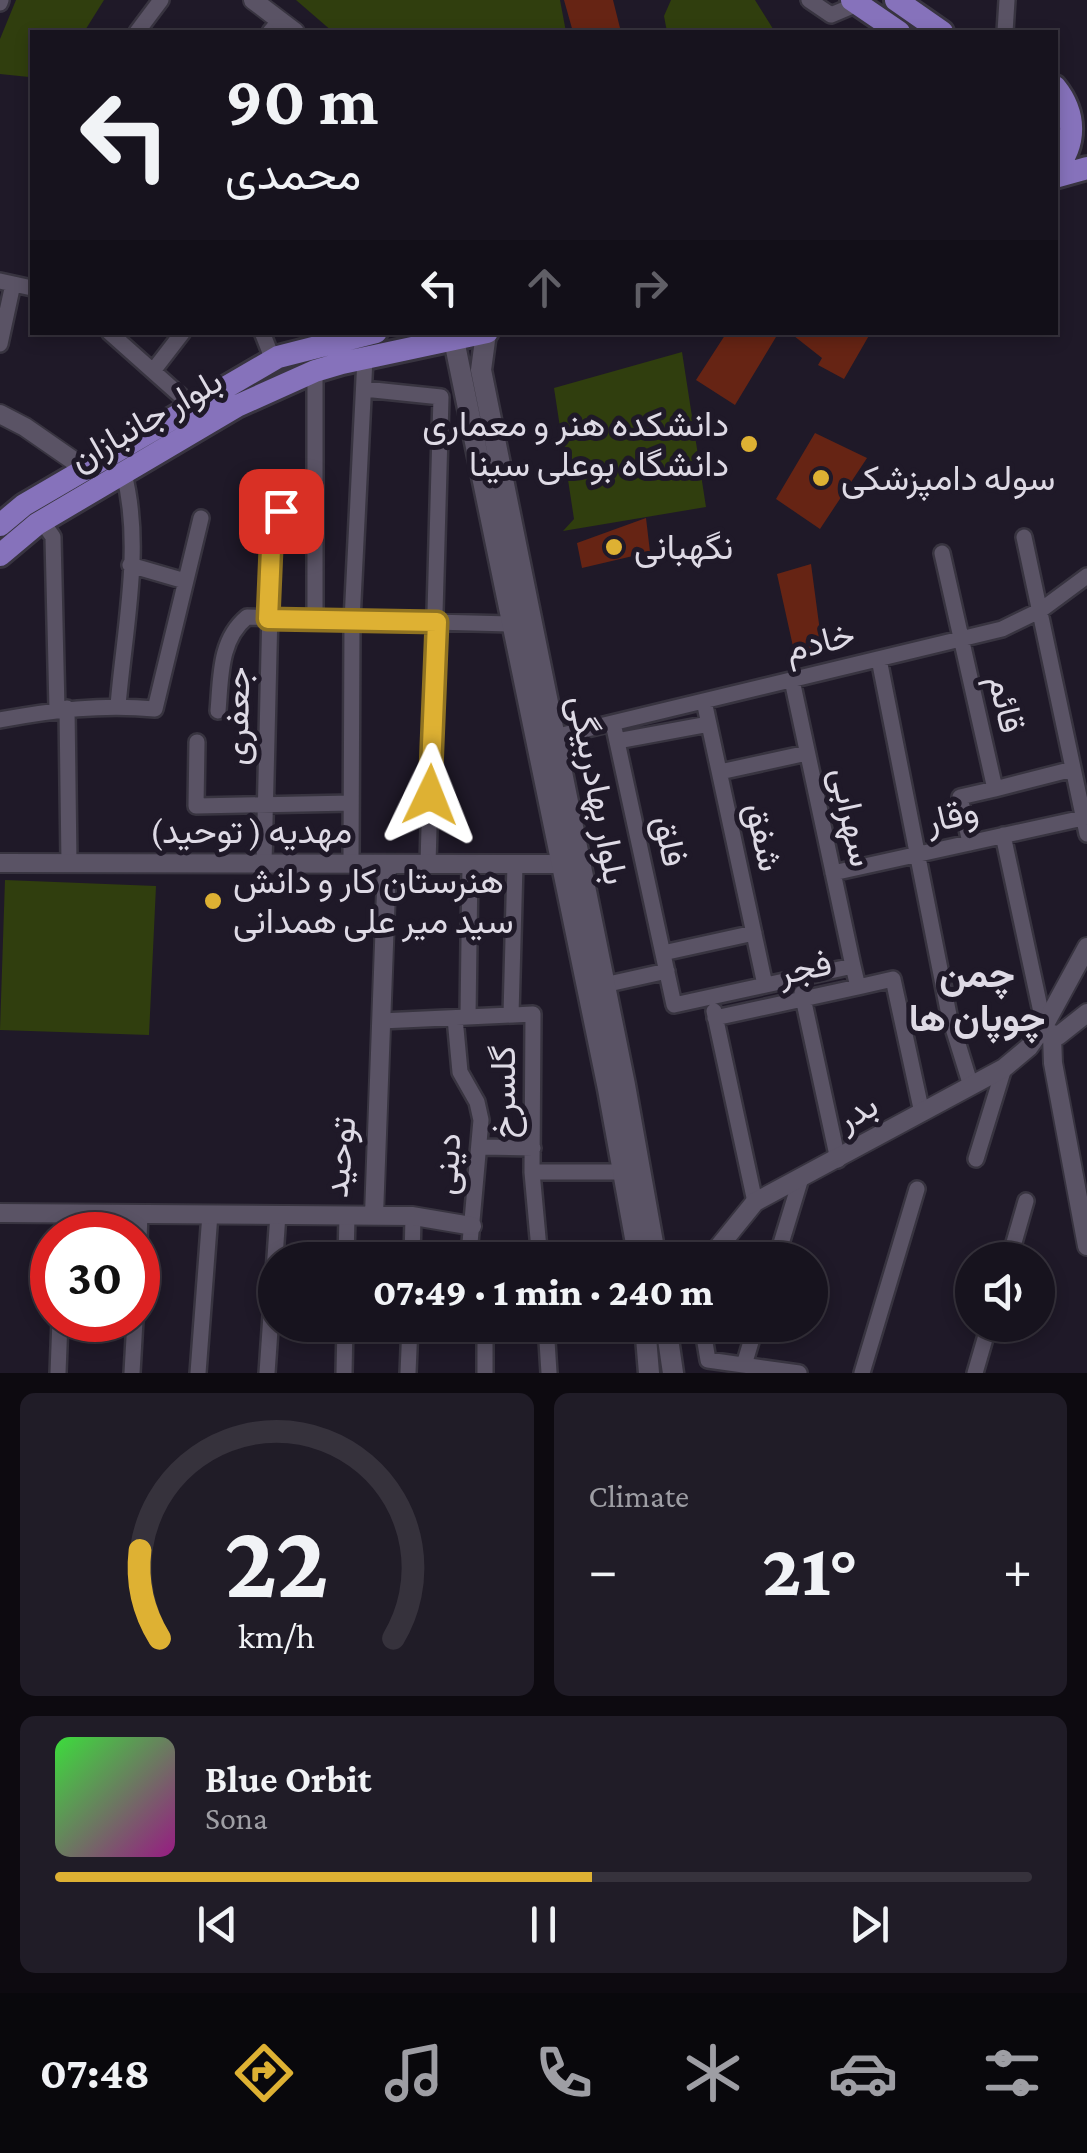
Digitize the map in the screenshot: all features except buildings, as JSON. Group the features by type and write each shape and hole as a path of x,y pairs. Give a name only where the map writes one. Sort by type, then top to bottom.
{"main road":[{"path":"896,0 922,9 940,30"},
{"path":"854,2 895,30"},
{"path":"1058,169 1072,134 1069,96"},
{"path":"1058,173 1087,168"},
{"name":"بلوار جانبازان","path":"0,525 24,505 273,360 361,335"},
{"name":"بلوار جانبازان","path":"0,556 42,522 237,406 314,371 478,335"},
{"name":"بلوار بهادربیگی","path":"487,335 481,370 554,737 570,862 635,1242"},
{"name":"بلوار بهادربیگی","path":"454,340 512,624 604,986 653,1242"},
{"path":"646,1342 649,1373"},
{"path":"668,1342 673,1373"}],"street":[{"path":"138,30 161,0"},
{"path":"253,0 275,26"},
{"path":"808,0 831,15 854,2"},
{"path":"1005,30 1006,0"},
{"path":"0,344 7,283"},
{"path":"112,335 192,406"},
{"path":"153,371 181,335"},
{"path":"263,335 273,360"},
{"path":"351,864 352,621 365,358"},
{"path":"314,371 315,620"},
{"path":"364,389 441,397 428,864"},
{"path":"0,414 26,426 86,470"},
{"path":"118,706 132,503 124,474"},
{"name":"جعفری","path":"264,864 272,525 281,511"},
{"path":"0,720 62,709 156,709 201,518"},
{"path":"42,522 53,538 70,864"},
{"path":"1024,537 1085,826"},
{"name":"قائم","path":"942,553 995,789 960,797 970,843"},
{"path":"130,565 185,581"},
{"name":"خادم","path":"554,737 1002,629 1041,610 1087,576"},
{"path":"218,710 224,654 233,629 247,617 512,624"},
{"path":"878,659 949,1015 971,1086"},
{"name":"سهرابی","path":"792,680 854,966"},
{"name":"شفق","path":"704,701 766,985"},
{"name":"فلق","path":"614,723 667,972"},
{"path":"618,741 709,724"},
{"path":"197,742 196,806 351,803"},
{"path":"720,772 807,753"},
{"path":"995,789 1073,769"},
{"name":"وقار","path":"833,873 1003,835 1085,826"},
{"path":"1003,835 1048,1031 1087,1246"},
{"name":"مهدیه ( توحید)","path":"0,864 570,862"},
{"name":"توحید","path":"160,1213 374,1215 386,864"},
{"name":"دینی","path":"470,864 460,1072 480,1111 470,1242"},
{"path":"511,1015 515,864"},
{"path":"663,953 754,933"},
{"path":"1048,1031 1087,948"},
{"name":"فجر","path":"667,972 674,1005 854,966 858,986 715,1018"},
{"path":"604,986 667,972"},
{"path":"799,978 838,1160"},
{"path":"858,986 894,979 922,1113"},
{"path":"711,997 755,1202"},
{"path":"1048,1031 1064,1032 1087,1013"},
{"name":"گلسرخ","path":"382,1022 532,1014 532,1172 538,1242"},
{"name":"بدر","path":"723,1242 755,1202 1004,1068 1048,1031"},
{"path":"976,1159 1004,1068"},
{"path":"480,1147 533,1148"},
{"path":"532,1172 623,1172"},
{"path":"781,1242 801,1178"},
{"path":"862,1373 916,1189"},
{"path":"1014,1242 1026,1201"},
{"name":"توحید","path":"0,1213 30,1213"},
{"path":"198,1373 210,1214"},
{"path":"267,1373 278,1214"},
{"path":"346,1242 347,1215"},
{"path":"374,1215 413,1216 472,1226"},
{"path":"412,1242 413,1216"},
{"path":"58,1373 59,1342"},
{"path":"132,1373 134,1342"},
{"path":"344,1373 345,1342"},
{"path":"408,1373 409,1342"},
{"path":"485,1342 485,1373"},
{"path":"547,1342 549,1373"},
{"path":"705,1342 708,1360 800,1373"},
{"path":"744,1365 751,1342"},
{"path":"975,1373 985,1342"}],"green space":[{"path":"16,0 104,0 85,30 30,30 29,77 0,74 0,39"},
{"path":"296,0 560,0 566,30 331,30"},
{"path":"671,0 755,0 774,30 667,30 664,16"},
{"path":"682,352 706,507 563,531 574,519 554,388"},
{"path":"5,880 156,886 149,1035 0,1030"}],"place":[{"name":"دانشکده هنر و معماری دانشگاه بوعلی سینا","path":"749,444"},
{"name":"سوله دامپزشکی","path":"821,478"},
{"name":"نگهبانی","path":"614,547"},
{"name":"هنرستان کار و دانش سید میر علی همدانی","path":"213,901"}],"district":[{"name":"چمن چوپان ها","path":"977,996"}],"route":[{"path":"281,511 272,525 268,619 437,622 430,795"}]}
